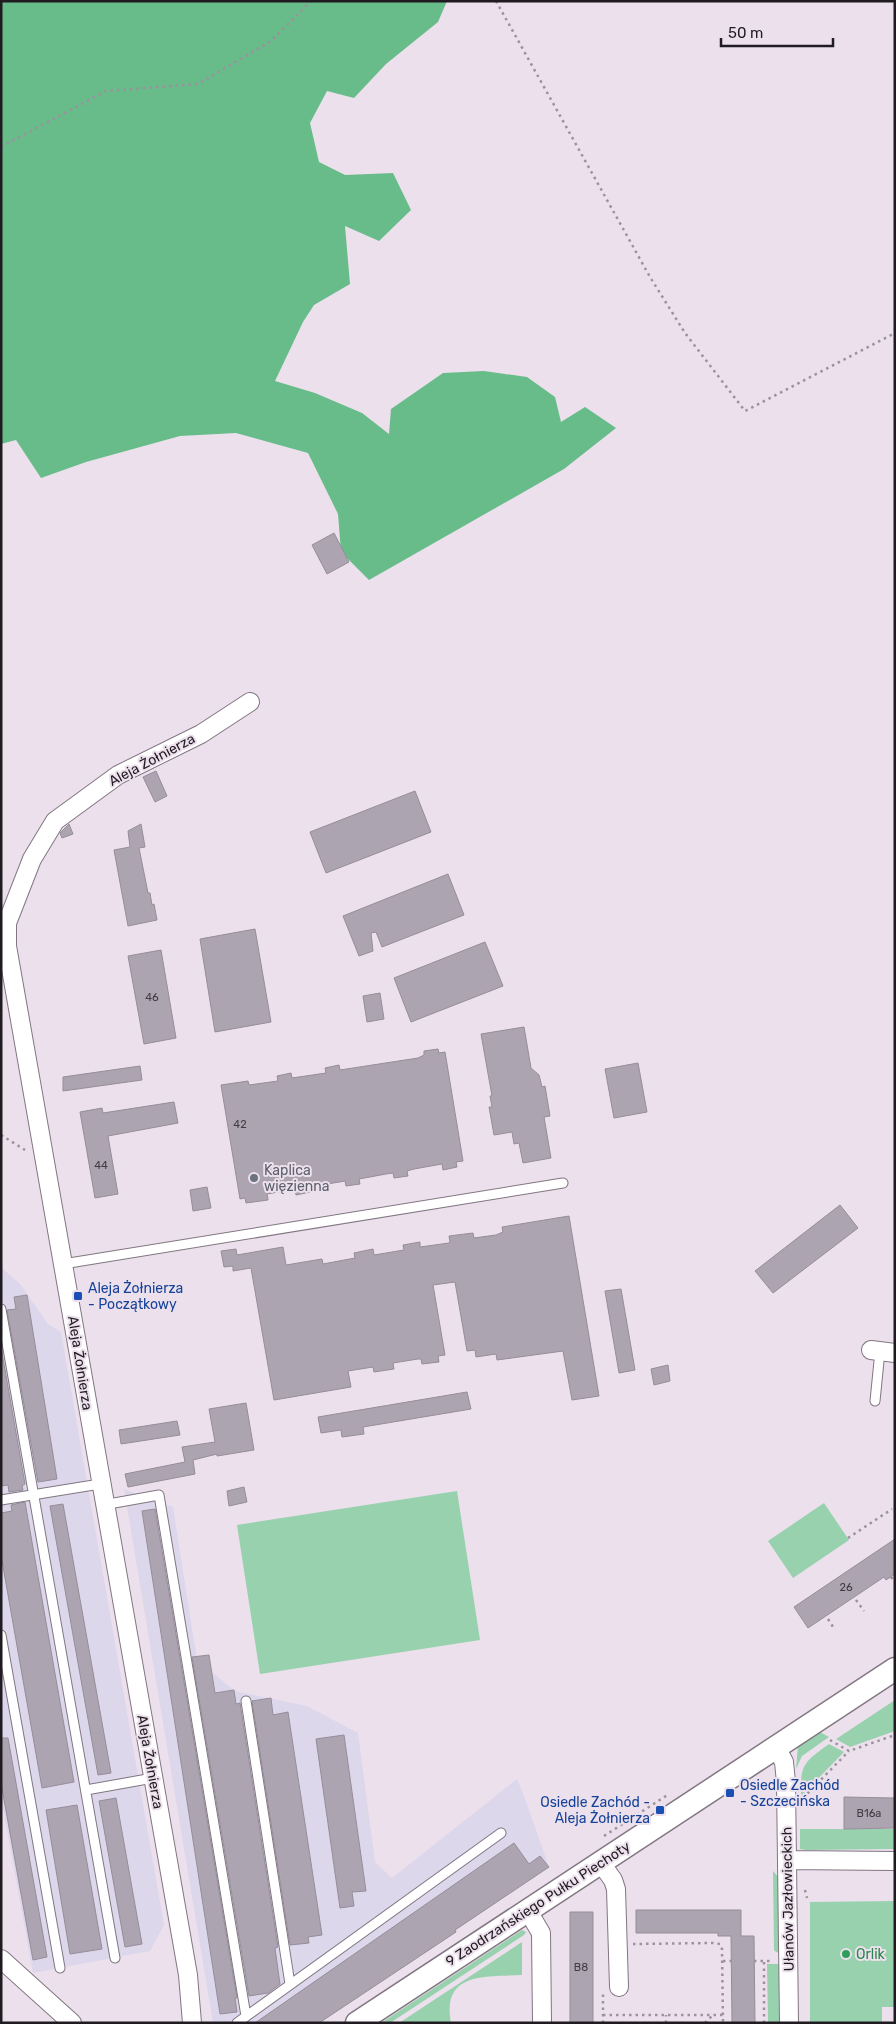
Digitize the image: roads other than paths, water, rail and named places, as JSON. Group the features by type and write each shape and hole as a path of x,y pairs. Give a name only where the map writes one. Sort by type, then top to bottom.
{"street":[{"name":"Aleja Żołnierza","path":"192,2023 188,1975 103,1505 63,1264 6,946 7,924 32,859 55,821 118,775 201,734 250,702"},
{"name":"9 Zaodrzańskiego Pułku Piechoty","path":"357,2023 895,1669"},
{"name":"Ułanów Jazłowieckich","path":"776,1747 784,1762 786,1782 789,2023"},
{"path":"787,1860 895,1861"},
{"path":"601,1863 613,1880 616,1889 619,1986"},
{"path":"528,1911 541,1933 542,2023"},
{"path":"1,1959 72,2023"}],"lane":[{"path":"63,1264 564,1183"},
{"path":"1,1309 115,1958"},
{"path":"875,1401 882,1352"},
{"path":"1,1500 100,1484"},
{"path":"103,1505 159,1495 246,2016"},
{"path":"1,1635 60,1968"},
{"path":"246,1701 290,1984"},
{"path":"86,1790 153,1778"},
{"path":"237,2023 501,1833"}],"place":[{"name":"Kaplica więzienna","path":"254,1178"},
{"name":"Aleja Żołnierza - Początkowy","path":"78,1296"},
{"name":"Osiedle Zachód - Szczecińska","path":"730,1793"},
{"name":"Osiedle Zachód - Aleja Żołnierza","path":"660,1810"},
{"name":"Orlik","path":"846,1954"}]}
